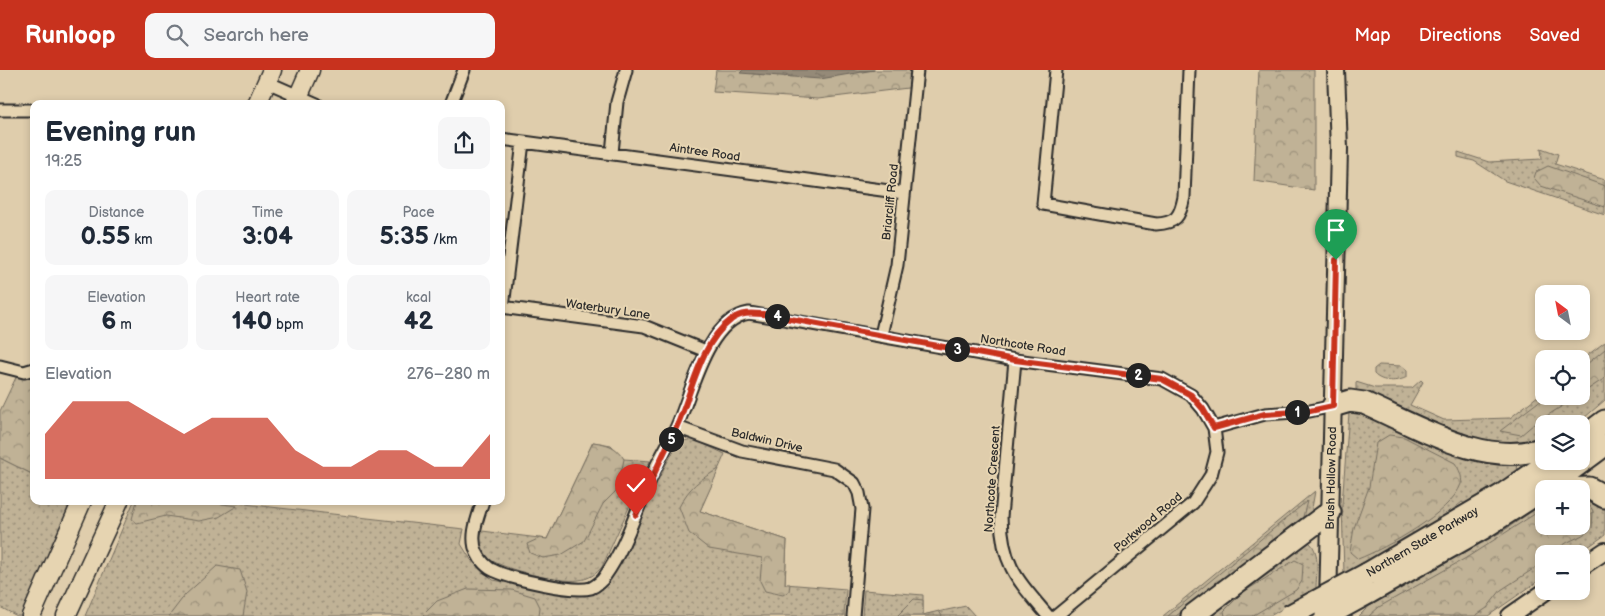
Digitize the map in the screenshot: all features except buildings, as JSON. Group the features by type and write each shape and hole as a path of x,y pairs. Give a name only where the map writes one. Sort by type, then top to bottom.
{"highway":[{"path":"1333,406 1350,401 1364,403 1460,444 1490,454 1520,455 1535,451"},
{"path":"1590,423 1605,415"},
{"path":"1590,432 1605,421"},
{"name":"Northern State Parkway","path":"1556,480 1605,445"},
{"name":"Northern State Parkway","path":"1327,616 1368,584 1538,470"},
{"path":"1590,489 1605,497"},
{"name":"Northern State Parkway","path":"1289,616 1368,584 1459,542 1535,495"},
{"path":"1459,542 1535,505"},
{"path":"1192,616 1330,512"}],"main road":[{"path":"297,99 310,70"},
{"name":"Brush Hollow Road","path":"1327,616 1338,149 1336,70"},
{"path":"259,100 269,76"},
{"path":"31,616 80,505"},
{"path":"66,616 117,505"},
{"path":"1590,561 1605,550"},
{"path":"1510,616 1535,599"}],"street":[{"path":"453,100 464,70"},
{"path":"612,153 618,102 626,70"},
{"name":"Briarcliff Road","path":"881,335 897,265 917,70"},
{"path":"1056,70 1043,204 1156,224 1170,223 1178,218 1184,198 1189,70"},
{"path":"269,76 297,99"},
{"path":"0,110 30,110"},
{"name":"Aintree Road","path":"505,140 904,193"},
{"path":"505,283 523,142"},
{"name":"Waterbury Lane","path":"505,307 644,326 706,351"},
{"name":"Northcote Road","path":"706,351 729,321 740,314 749,313 1015,360 1162,379 1191,395 1203,409 1214,428"},
{"path":"481,505 474,536 476,552 484,563 494,571 515,578 574,589 592,588 605,577 617,555 652,474 677,427 706,351"},
{"name":"Northcote Crescent","path":"1015,360 1001,517 1002,540 1006,558 1017,579 1048,616"},
{"path":"0,366 24,372 30,370"},
{"path":"1214,428 1265,414 1310,411 1333,406"},
{"name":"Baldwin Drive","path":"677,427 742,451 834,469 844,474 860,493 862,509 853,616"},
{"name":"Parkwood Road","path":"1056,616 1193,503 1211,475 1217,452 1214,428"}],"green space":[{"path":"716,70 917,70 916,87 818,99 713,92"},
{"path":"1259,70 1314,70 1314,190 1254,181"},
{"path":"1541,148 1558,154 1555,164 1605,180 1605,215 1505,181 1474,161 1458,157 1458,152 1489,162 1542,159"},
{"path":"1548,166 1605,186 1605,207 1541,186 1534,178 1536,172"},
{"path":"1605,342 1605,400 1588,415 1535,415 1535,442 1476,444 1361,395 1356,389 1356,382 1375,388 1412,388 1421,380 1423,382 1410,405 1444,420 1510,418 1535,398 1535,405 1590,405 1590,353"},
{"path":"1605,349 1605,378 1590,388 1590,362"},
{"path":"1379,365 1402,366 1407,370 1407,377 1395,381 1381,379 1374,374 1374,369"},
{"path":"19,371 30,374 30,473 0,458 0,411"},
{"path":"1535,404 1564,405 1548,415 1535,415 1535,423 1521,435 1500,431"},
{"path":"1358,408 1517,461 1518,472 1488,493 1466,505 1462,502 1440,520 1344,574 1342,504 1349,413 1356,413"},
{"path":"1389,435 1404,437 1455,463 1461,476 1461,484 1455,495 1431,518 1384,547 1358,559 1350,552 1354,528 1369,487 1376,443"},
{"path":"693,439 725,454 700,511 787,540 785,584 846,589 844,616 85,616 132,505 253,505 464,529 461,544 471,560 493,580 585,596 597,592 610,580 664,468 679,442"},
{"path":"593,442 611,445 624,459 650,461 600,570 586,579 559,580 520,571 489,559 483,553 481,547 482,531 547,539"},
{"path":"593,442 611,446 624,459 618,489 603,504 584,541 561,555 543,558 530,553 527,544 540,538 547,539"},
{"path":"0,458 30,473 30,505 80,505 31,616 17,616 0,607"},
{"path":"719,469 700,511 787,540 785,584 790,584 789,591 783,595 765,591 760,581 762,558 709,549 689,533 679,507 696,484"},
{"path":"1315,491 1311,514 1294,531 1179,616 1163,616"},
{"path":"1590,497 1605,506 1605,535 1590,546 1535,545 1535,583 1488,616 1359,616 1368,607 1503,531 1535,509 1535,535 1590,535"},
{"path":"1307,501 1303,517 1176,616 1168,616"},
{"path":"136,505 237,506 219,517 199,521 166,516 137,523 132,519"},
{"path":"1590,506 1593,511 1592,528 1590,530"},
{"path":"1535,514 1535,535 1582,535 1563,545 1535,545 1535,568 1501,590 1487,608 1475,616 1369,616 1379,607 1466,558"},
{"path":"1306,540 1311,544 1316,555 1316,589 1270,616 1201,616"},
{"path":"1295,560 1303,564 1302,581 1296,590 1252,616 1225,616 1224,611 1242,593"},
{"path":"217,566 240,570 247,592 243,616 169,616 185,595"},
{"path":"468,589 512,590 535,597 540,607 539,616 422,616 437,601"},
{"path":"864,590 923,595 923,615 966,606 975,616 862,616"},
{"path":"914,599 923,600 923,615 939,611 942,616 897,616"}],"water":[{"path":"743,70 874,70 820,79 740,73"}],"route":[{"path":"636,515 652,474 677,427 706,351 729,321 740,314 763,314 1015,360 1162,379 1191,395 1203,409 1214,428 1265,414 1310,411 1333,406 1336,260"}]}
